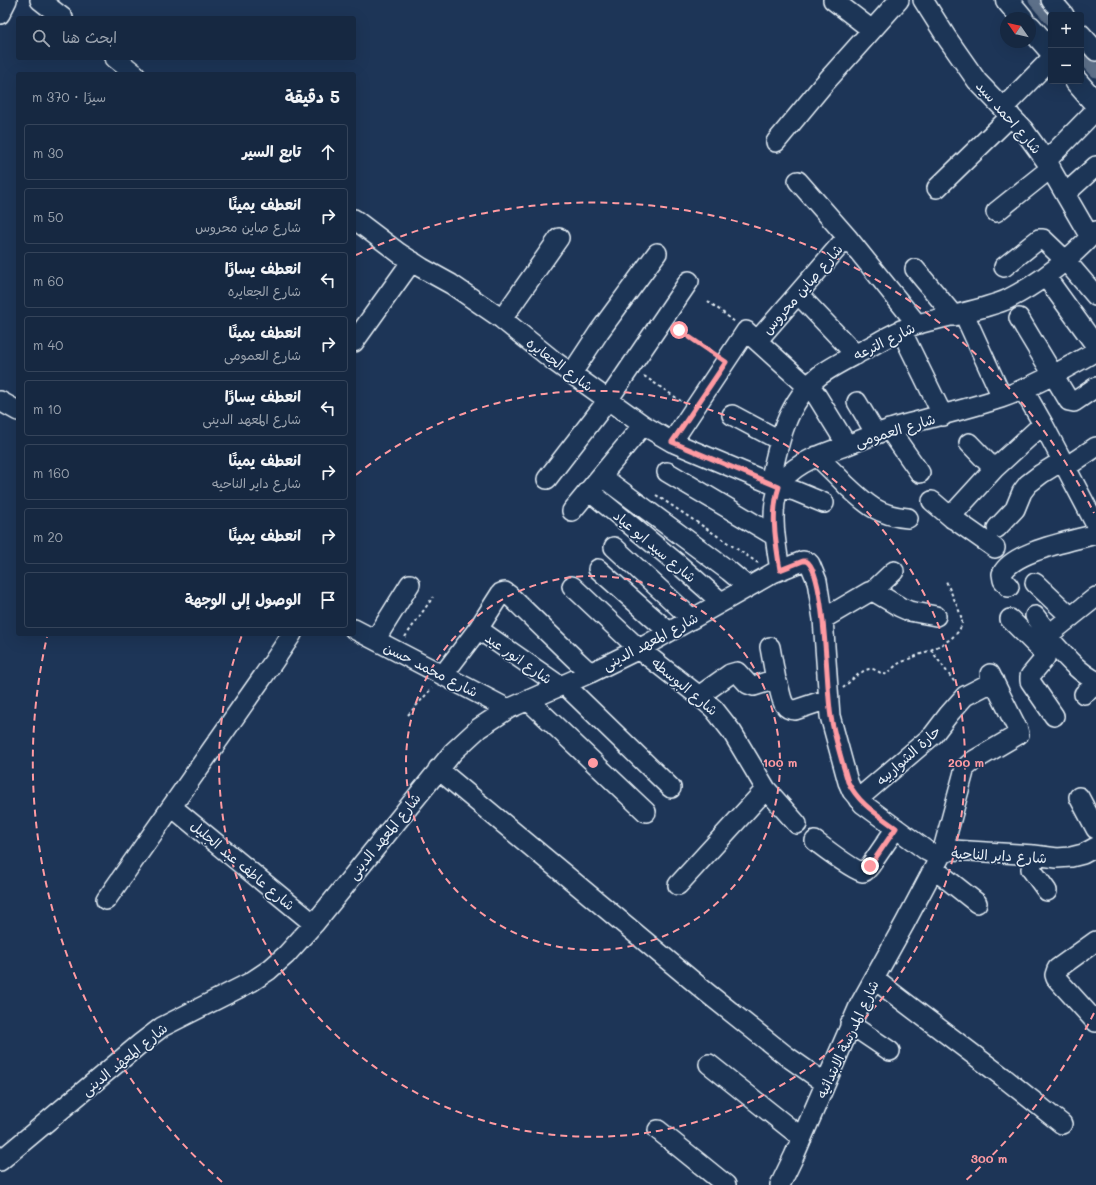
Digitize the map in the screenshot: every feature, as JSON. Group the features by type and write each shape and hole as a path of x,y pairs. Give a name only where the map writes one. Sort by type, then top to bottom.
{"main road":[{"path":"1007,0 1017,12"},
{"path":"1036,34 1048,48"},
{"path":"1079,84 1096,104"}],"street":[{"path":"0,14 8,0"},
{"path":"40,0 60,16"},
{"path":"834,0 872,30"},
{"path":"776,142 823,85 899,0"},
{"name":"شارع احمد سيد","path":"923,0 977,81 1023,129 1093,234"},
{"path":"1051,0 1061,12"},
{"path":"1084,37 1096,51"},
{"path":"118,60 132,72"},
{"path":"937,188 1007,112 1048,63"},
{"path":"996,212 1048,165 1096,110"},
{"path":"1065,194 1096,166"},
{"path":"798,181 847,238 909,327 943,416"},
{"name":"شارع الجعايره","path":"356,221 412,261 452,284 502,319 643,425 672,442 774,485 824,503"},
{"name":"شارع الترعه","path":"774,485 779,440 788,417 800,397 820,376 909,327 959,315 1007,300 1046,277 1066,261 1093,234"},
{"path":"502,319 559,238"},
{"name":"شارع صاين محروس","path":"672,442 726,362 798,294 847,238"},
{"path":"1004,267 1039,239 1045,240 1066,261 1096,296"},
{"path":"572,373 615,309 657,253"},
{"path":"356,339 412,261"},
{"path":"915,270 959,315 1002,397"},
{"path":"1046,277 1096,346"},
{"path":"547,479 608,400 689,281"},
{"path":"798,294 856,355"},
{"path":"1019,318 1070,402 1074,402 1096,387"},
{"path":"752,336 809,386 847,445"},
{"name":"شارع العمومى","path":"776,572 776,496 774,485 784,479 790,472 817,456 883,432 943,416 1023,389 1054,376 1096,351"},
{"path":"1023,389 1096,524"},
{"path":"0,401 16,410"},
{"path":"857,402 920,473"},
{"path":"732,415 779,440"},
{"path":"953,519 952,514 994,469 1043,424"},
{"path":"572,511 643,425"},
{"path":"969,443 994,469"},
{"path":"997,528 1016,516 1017,506 1022,492 1028,484 1041,474 1096,447"},
{"path":"817,456 866,504 890,516 908,518"},
{"path":"667,472 775,536"},
{"path":"601,476 723,566 748,587"},
{"name":"شارع سيد ابو عياد","path":"589,491 722,602"},
{"path":"932,501 953,519 995,548"},
{"path":"1009,587 1003,580 1002,574 1005,569 1020,558 1046,547 1096,534"},
{"path":"614,547 692,619"},
{"name":"شارع المعهد الدينى","path":"0,1161 162,1027 185,1014 233,992 269,970 286,955 314,924 438,769 465,740 479,728 508,710 528,700 590,673 639,649 748,587 776,572 803,561"},
{"name":"شارع داير الناحيه","path":"803,561 810,564 817,581 823,619 828,698 832,722 852,791 863,804 932,854 939,855 938,861"},
{"path":"598,570 669,632"},
{"path":"823,619 873,591 894,571"},
{"path":"1035,583 1071,617"},
{"path":"374,640 410,584"},
{"name":"شارع البوسطه","path":"572,586 639,649 714,709 723,720 766,789 797,824"},
{"path":"873,591 904,609 936,616"},
{"path":"443,675 478,630 501,594 505,592 510,594 590,673"},
{"path":"1044,638 1096,597"},
{"path":"1035,616 1044,638 1044,659 1030,676 1030,681 1054,716"},
{"path":"1010,619 1044,638 1079,669 1092,687"},
{"name":"شارع محمد حسن","path":"356,630 508,710"},
{"name":"شارع انور عيد","path":"478,630 562,685 671,788"},
{"path":"106,900 291,636"},
{"path":"770,647 776,680 783,704 788,709 795,710 828,698"},
{"path":"699,696 734,672 740,674 748,684 754,686 776,680"},
{"name":"حارة الشواربيه","path":"858,799 933,735 965,696 992,677"},
{"name":"شارع المدرسة الابتدائيه","path":"780,1185 802,1138 850,1024 938,861 965,768 973,761 1019,734 992,677"},
{"path":"528,700 646,812"},
{"path":"438,769 706,992 785,1055 825,1083"},
{"path":"678,885 766,789"},
{"path":"1080,798 1096,829"},
{"name":"شارع عاطف عبد الجليل","path":"172,806 314,924"},
{"path":"815,841 854,869 863,872 870,866 896,828"},
{"name":"شارع داير الناحيه","path":"938,861 952,850 1034,855 1057,858 1072,857 1083,854 1096,847"},
{"path":"1034,855 1030,869 1047,891"},
{"path":"938,861 977,903"},
{"path":"1095,943 1057,969 1055,975 1056,978 1096,1022"},
{"path":"874,979 1062,1124"},
{"path":"850,1024 890,1051"},
{"path":"709,1064 802,1138"},
{"path":"658,1130 726,1185"}],"path":[{"path":"708,300 752,336"},
{"path":"679,330 726,362"},
{"path":"630,367 694,410"},
{"path":"656,495 776,572"},
{"path":"828,698 841,691 866,670 874,669 882,674 887,674 898,664 931,650 955,635 961,626 962,620 946,581"},
{"path":"396,652 433,597"},
{"path":"931,650 965,696"},
{"path":"408,715 443,675"}],"waterway":[{"path":"1035,0 1048,15"},
{"path":"1084,57 1096,71"}],"route":[{"path":"679,330 726,362 672,442 779,487 776,496 775,536 780,570 806,561 812,567 817,581 823,619 830,716 848,782 852,791 863,804 896,828 870,866"}]}
